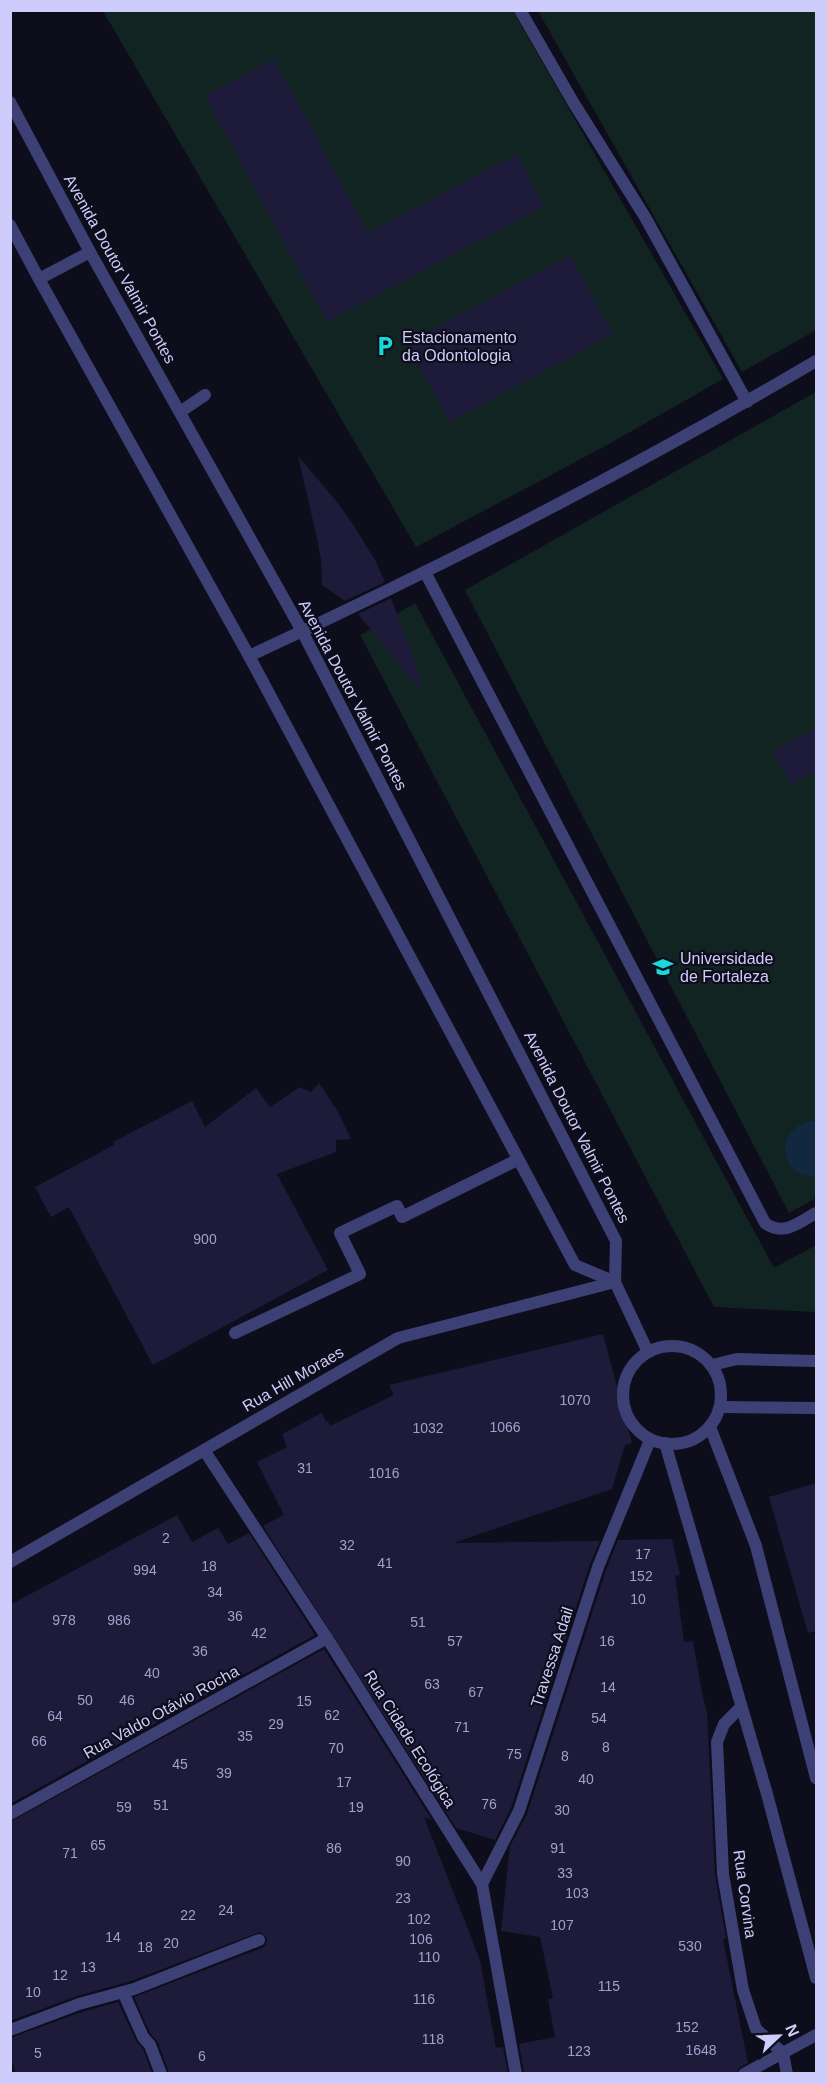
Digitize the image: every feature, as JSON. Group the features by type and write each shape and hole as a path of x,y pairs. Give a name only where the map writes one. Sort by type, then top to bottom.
{"street":[{"path":"520,10 573,102 645,217 747,402"},
{"name":"Avenida Doutor Valmir Pontes","path":"10,102 90,252 302,631 616,1241 615,1282"},
{"path":"10,225 249,656 575,1265 615,1282 648,1352"},
{"path":"39,279 90,252"},
{"path":"249,656 425,572 634,464 816,361"},
{"path":"180,412 205,395"},
{"path":"425,572 765,1223 772,1229 782,1230 816,1213"},
{"path":"235,1334 360,1274 340,1233 397,1206 402,1218 517,1160"},
{"name":"Rua Hill Moraes","path":"10,1562 398,1338 615,1282"},
{"path":"673,1345 694,1350 712,1365 721,1385 721,1407 710,1427 693,1440 672,1445 650,1440 633,1425 624,1405 624,1383 634,1364 648,1352 673,1345"},
{"path":"712,1365 738,1359 816,1361"},
{"path":"721,1407 816,1408"},
{"path":"710,1427 756,1546 816,1778"},
{"name":"Travessa Adail","path":"482,1884 519,1811 598,1567 650,1440"},
{"path":"665,1443 767,1794 816,1978"},
{"name":"Rua Cidade Ecológica","path":"204,1450 327,1638 482,1884 516,2073"},
{"name":"Rua Valdo Otávio Rocha","path":"10,1814 327,1638"},
{"name":"Rua Corvina","path":"738,1710 724,1724 717,1742 723,1874 743,1990 756,2029 783,2053"},
{"path":"10,2030 79,2004 123,1992 259,1940"},
{"path":"123,1992 162,2073"},
{"path":"744,2073 816,2035"},
{"path":"783,2053 787,2073"}],"green space":[{"name":"Estacionamento da Odontologia","path":"103,11 513,11 723,379 609,444 416,547"},
{"path":"538,11 816,11 816,330 742,372"},
{"path":"816,392 816,1198 789,1213 465,590"},
{"path":"415,603 774,1268 816,1245 816,1312 714,1307 360,635"}],"water":[{"path":"816,1121 816,1176 804,1175 795,1170 788,1163 785,1153 790,1134 798,1126"}],"building":[{"path":"274,59 368,233 517,154 544,206 327,322 205,96"},
{"path":"570,255 613,334 450,422 407,344"},
{"path":"298,456 352,523 375,560 385,582 345,601 322,585 317,538"},
{"path":"391,598 423,684 418,687 358,614"},
{"path":"816,728 816,771 791,785 773,751"},
{"path":"319,1083 337,1110 351,1139 336,1140 336,1152 277,1174 328,1270 153,1365 69,1207 51,1217 35,1187 114,1145 113,1142 192,1101 205,1127 256,1088 270,1107 300,1087 311,1092"},
{"path":"603,1334 632,1443 625,1445 612,1489 453,1543 600,1541 590,1564 511,1808 495,1840 456,1828 263,1526 284,1515 257,1462 287,1447 282,1434 322,1413 330,1426 394,1395 389,1385"},
{"path":"816,1483 816,1631 808,1633 769,1497"},
{"path":"177,1515 192,1542 218,1528 228,1544 249,1533 315,1635 10,1804 10,1605"},
{"path":"672,1539 680,1575 675,1576 684,1642 693,1641 707,1712 715,1875 726,1938 723,1939 748,2063 740,2067 736,2073 524,2073 519,2044 555,2037 548,1999 553,1998 540,1937 501,1931 510,1846 527,1814 606,1570 618,1540"},
{"path":"324,1649 432,1820 424,1817 480,1960 496,2048 503,2047 508,2073 169,2073 158,2042 150,2033 134,1997 262,1948 266,1945 267,1938 260,1932 131,1981 77,1996 10,2021 10,1822"},
{"path":"118,2002 136,2041 143,2049 152,2073 16,2073 10,2057 10,2038 82,2012"}],"place":[{"name":"Estacionamento da Odontologia","path":"385,346"},
{"name":"Universidade de Fortaleza","path":"663,967"}]}
